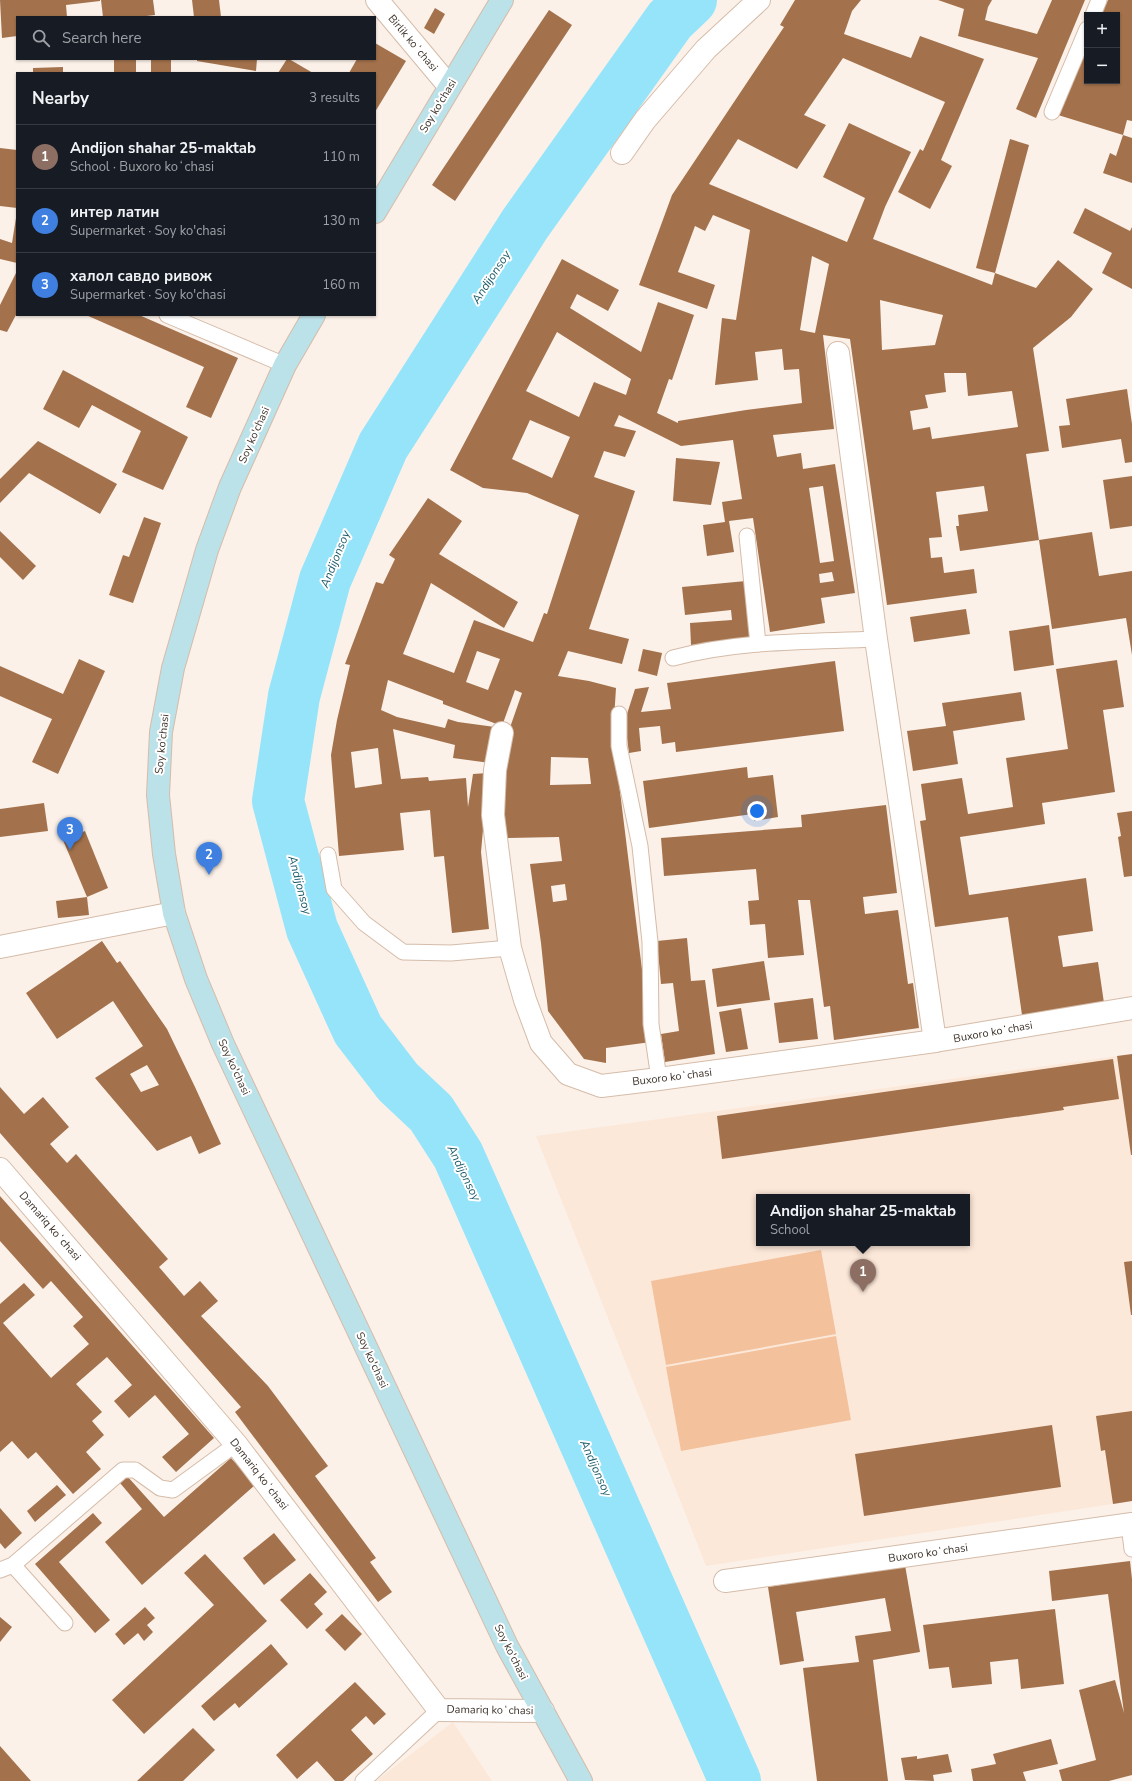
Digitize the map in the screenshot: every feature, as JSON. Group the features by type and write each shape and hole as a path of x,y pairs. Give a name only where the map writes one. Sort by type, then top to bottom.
{"main road":[{"name":"Soy ko'chasi","path":"376,210 449,86 502,0"},
{"name":"Soy ko'chasi","path":"313,316 285,365 230,487 207,550 173,668 162,732 158,795 164,854 174,913 196,980 223,1044 507,1646 581,1781"}],"street":[{"name":"Birlik koʻchasi","path":"377,0 449,86"},
{"path":"622,153 645,120 706,49 759,0"},
{"path":"838,353 876,639 935,1042"},
{"name":"Buxoro koʻchasi","path":"502,733 494,770 493,815 510,948 525,1000 541,1043 568,1074 601,1086 935,1042 1132,1008"},
{"path":"0,947 174,913"},
{"name":"Damariq koʻchasi","path":"0,1169 236,1444 439,1710 543,1711"},
{"name":"Buxoro koʻchasi","path":"725,1581 1130,1525"}],"lane":[{"path":"1094,12 1099,0"},
{"path":"1052,112 1084,36"},
{"path":"169,316 285,365"},
{"path":"747,536 758,644"},
{"path":"673,658 689,654 758,644 876,639"},
{"path":"619,714 619,746 640,846 650,942 651,1024 659,1079"},
{"path":"328,856 334,889 364,923 403,952 451,953 510,948"},
{"path":"65,1623 6,1568 123,1470 135,1470 160,1488 173,1490 182,1485 236,1444"},
{"path":"1130,1525 1132,1549"},
{"path":"363,1781 439,1710"}],"shaded area":[{"path":"1117,1056 1132,1162 1132,1261 1124,1263 1132,1322 1132,1501 706,1566 536,1136"},
{"path":"821,1250 836,1334 666,1365 651,1281"},
{"path":"836,1336 851,1420 681,1451 666,1367"},
{"path":"453,1722 492,1781 376,1781"}],"building":[{"path":"0,0 100,0 66,5 67,16 16,16 16,36 2,38"},
{"path":"101,0 153,0 155,15 103,16"},
{"path":"192,0 219,0 221,16 194,16"},
{"path":"795,0 861,0 852,11 844,34 911,58 920,36 984,59 941,160 952,166 930,209 898,192 920,149 923,151 945,102 843,58 804,115 826,125 797,169 738,139 709,184 847,242 865,198 823,177 849,123 911,152 885,207 873,239 992,285 995,273 1036,288 1058,260 1093,289 1071,317 1033,348 1049,451 1026,454 1039,540 960,551 956,526 959,526 958,515 988,511 984,486 936,492 942,537 929,538 931,558 942,557 944,573 974,569 977,593 887,605 850,339 823,335 834,429 773,435 777,457 801,453 803,469 835,464 855,593 821,598 825,623 770,632 753,518 729,521 734,552 707,556 703,525 725,522 722,502 742,499 733,440 681,446 619,415 614,426 636,431 625,457 604,451 594,477 635,491 589,629 629,639 622,664 568,651 558,676 589,681 616,688 613,735 651,1042 606,1048 606,1063 584,1059 548,1011 541,943 530,864 562,861 559,837 503,838 507,736 522,693 515,690 502,726 443,704 443,701 388,680 381,710 397,717 445,728 448,719 458,722 495,727 490,763 453,758 455,745 393,729 401,779 428,777 429,781 466,778 468,807 473,774 488,773 481,852 489,929 452,933 444,856 434,857 430,810 400,813 404,850 339,856 331,755 337,720 350,665 345,664 376,582 383,584 395,559 389,555 428,498 462,521 439,554 518,602 504,628 431,583 403,654 454,673 474,620 533,642 544,613 547,614 579,515 527,493 483,488 450,470 562,259 619,290 608,311 577,294 570,308 641,352 658,302 694,315 672,380 669,379 657,413 678,423 678,421 746,410 802,403 799,369 784,370 782,349 755,352 758,380 715,385 722,318 736,320 750,230 713,215 705,231 695,226 678,272 715,285 707,309 639,285 672,195 784,27 780,25","holes":["812,256 829,264 815,333 800,330","880,300 943,315 935,345 882,350","557,332 631,379 626,395 594,382 579,417 526,391","944,373 966,373 968,396 1012,391 1018,427 932,439 930,427 913,430 910,411 928,408 925,395 946,392","530,420 570,437 552,478 512,459","823,486 834,561 820,563 809,488","832,572 834,581 820,583 819,574","477,651 500,659 488,690 466,682","378,748 382,784 355,788 351,752","551,757 588,758 591,784 550,785","565,884 567,900 553,902 551,886"]},
{"path":"938,0 992,0 988,7 985,20 1037,34 1052,0 1085,0 1036,118 1016,109 1038,58 958,36 964,9"},
{"path":"1108,0 1132,0 1132,121 1127,120 1123,135 1058,115 1084,54 1084,84 1120,84 1120,12 1102,12"},
{"path":"435,8 445,14 434,34 424,28"},
{"path":"549,10 572,25 455,201 432,185"},
{"path":"376,44 406,61 376,110 376,72 350,72 356,60 376,60"},
{"path":"114,60 136,60 136,72 114,72"},
{"path":"151,60 171,60 171,72 151,72"},
{"path":"197,60 257,60 256,71"},
{"path":"286,60 291,60 311,72 279,72"},
{"path":"63,67 63,72 33,72 33,68"},
{"path":"1123,135 1132,138 1132,183 1103,173 1110,153 1116,156"},
{"path":"1010,139 1029,145 995,273 976,268"},
{"path":"0,148 16,150 16,208 0,206"},
{"path":"1085,208 1130,231 1132,227 1132,289 1102,273 1112,253 1073,233"},
{"path":"16,218 16,263 0,259 0,239 12,243"},
{"path":"16,273 16,315 7,332 0,330 0,305"},
{"path":"88,316 141,316 238,358 211,418 186,407 204,367"},
{"path":"63,370 188,437 163,490 122,472 141,431 92,405 79,428 43,409"},
{"path":"1127,389 1132,424 1132,462 1125,463 1121,439 1062,448 1059,426 1070,425 1066,399"},
{"path":"38,441 117,484 100,514 29,473 0,503 0,479"},
{"path":"676,458 720,462 711,505 673,501"},
{"path":"1132,476 1132,526 1110,529 1103,480"},
{"path":"144,517 161,523 133,603 109,595 123,555 129,557"},
{"path":"0,531 36,566 23,580 0,557"},
{"path":"1092,532 1099,576 1132,571 1132,655 1126,618 1052,629 1039,540"},
{"path":"746,581 753,641 691,645 690,623 732,620 731,610 685,615 682,587"},
{"path":"966,609 970,634 914,642 910,617"},
{"path":"1049,625 1054,665 1014,671 1009,631"},
{"path":"643,649 662,653 657,676 638,671"},
{"path":"79,659 105,671 58,774 32,762 52,719 0,696 0,666 63,694"},
{"path":"1117,660 1124,707 1103,710 1115,792 1042,803 1045,824 960,837 969,895 1086,878 1093,931 1058,936 1063,967 1098,962 1104,1003 1022,1015 1008,917 935,927 920,821 926,820 921,784 962,778 968,814 1013,807 1006,758 1068,749 1056,669"},
{"path":"835,661 844,731 676,752 675,742 662,744 660,726 639,728 641,751 629,753 624,715 627,714 635,689 649,687 641,712 671,709 667,683"},
{"path":"1021,692 1025,720 953,731 958,764 913,771 907,731 946,726 942,703"},
{"path":"747,767 748,778 773,775 778,817 754,821 753,814 649,828 643,781"},
{"path":"44,803 48,831 0,837 0,809"},
{"path":"886,805 897,893 863,897 865,914 898,910 908,984 913,983 919,1028 834,1040 830,1006 824,1007 810,900 798,900 804,955 768,958 765,924 750,925 748,901 759,900 756,869 664,876 661,838 802,827 801,815"},
{"path":"1132,811 1132,876 1124,877 1118,837 1121,836 1117,813"},
{"path":"85,831 108,888 87,897 63,840"},
{"path":"87,897 89,915 58,918 56,901"},
{"path":"687,938 691,981 705,980 715,1054 665,1062 661,1034 679,1031 673,983 661,984 657,941"},
{"path":"102,941 117,963 120,961 167,1029 221,1144 199,1154 191,1136 157,1151 95,1078 143,1046 113,1001 57,1039 26,993","holes":["147,1065 159,1085 141,1092 130,1074"]},
{"path":"764,961 770,1000 717,1007 712,969"},
{"path":"813,998 818,1039 779,1043 774,1003"},
{"path":"741,1008 748,1049 726,1052 719,1012"},
{"path":"1132,1054 1132,1155 1131,1155 1117,1056"},
{"path":"1113,1059 1119,1099 1063,1107 1064,1110 722,1159 717,1116"},
{"path":"0,1087 24,1114 43,1097 69,1127 50,1144 67,1163 76,1154 168,1259 159,1267 184,1296 200,1281 218,1301 201,1316 268,1386 328,1466 315,1476 376,1558 370,1562 392,1592 378,1602 235,1412 241,1407 0,1133"},
{"path":"0,1196 214,1438 176,1472 162,1457 189,1434 155,1395 129,1418 114,1401 132,1385 107,1357 76,1384 102,1412 92,1421 104,1435 86,1452 101,1469 73,1494 36,1452 28,1459 12,1441 0,1452 0,1304 24,1283 35,1295 3,1323 51,1378 89,1344 73,1326 83,1317 51,1281 43,1289 0,1241"},
{"path":"1132,1261 1132,1315 1131,1315 1124,1262"},
{"path":"1132,1411 1132,1501 1113,1504 1105,1450 1101,1451 1096,1416"},
{"path":"1052,1425 1061,1487 864,1516 855,1454"},
{"path":"231,1458 255,1485 142,1585 105,1542 142,1509 120,1483 127,1476 164,1517"},
{"path":"57,1485 66,1495 35,1522 27,1511"},
{"path":"0,1508 22,1533 5,1549 0,1543"},
{"path":"93,1513 102,1523 59,1562 110,1620 95,1633 35,1564"},
{"path":"274,1533 296,1560 264,1585 243,1558"},
{"path":"205,1554 267,1621 144,1734 112,1700 214,1605 184,1573"},
{"path":"1130,1561 1132,1579 1132,1775 1109,1781 1062,1781 1059,1770 1096,1760 1079,1690 1115,1680 1124,1713 1108,1594 1052,1601 1049,1571"},
{"path":"905,1565 920,1652 873,1660 888,1781 817,1781 803,1668 859,1662 855,1636 891,1631 885,1598 796,1612 804,1661 780,1665 768,1587"},
{"path":"310,1573 327,1592 314,1604 323,1614 307,1629 280,1600"},
{"path":"145,1607 155,1618 147,1625 153,1632 144,1641 138,1633 124,1645 115,1634"},
{"path":"1055,1609 1064,1684 1021,1689 1018,1659 990,1662 992,1684 952,1688 949,1667 929,1669 923,1625"},
{"path":"342,1614 362,1634 345,1651 325,1630"},
{"path":"0,1617 12,1627 0,1642"},
{"path":"271,1644 288,1664 239,1708 235,1703 214,1721 201,1706"},
{"path":"355,1682 386,1714 374,1725 366,1716 351,1730 373,1754 343,1781 335,1781 317,1761 297,1779 276,1755"},
{"path":"193,1728 215,1750 183,1781 137,1781"},
{"path":"1051,1739 1058,1764 1023,1772 1026,1781 973,1781 971,1769 996,1764 993,1754"},
{"path":"0,1746 31,1781 0,1781"},
{"path":"948,1754 952,1772 933,1775 934,1781 905,1780 901,1758 917,1756 917,1759"}],"waterway":[{"name":"Andijonsoy","path":"691,0 670,20 525,224 383,446 325,580 294,696 278,801 312,929 358,1030 398,1082 431,1113 458,1155 735,1781"}],"place":[{"name":"халол савдо ривож","path":"70,850"},
{"name":"интер латин","path":"209,875"},
{"name":"Andijon shahar 25-maktab","path":"863,1292"}]}
